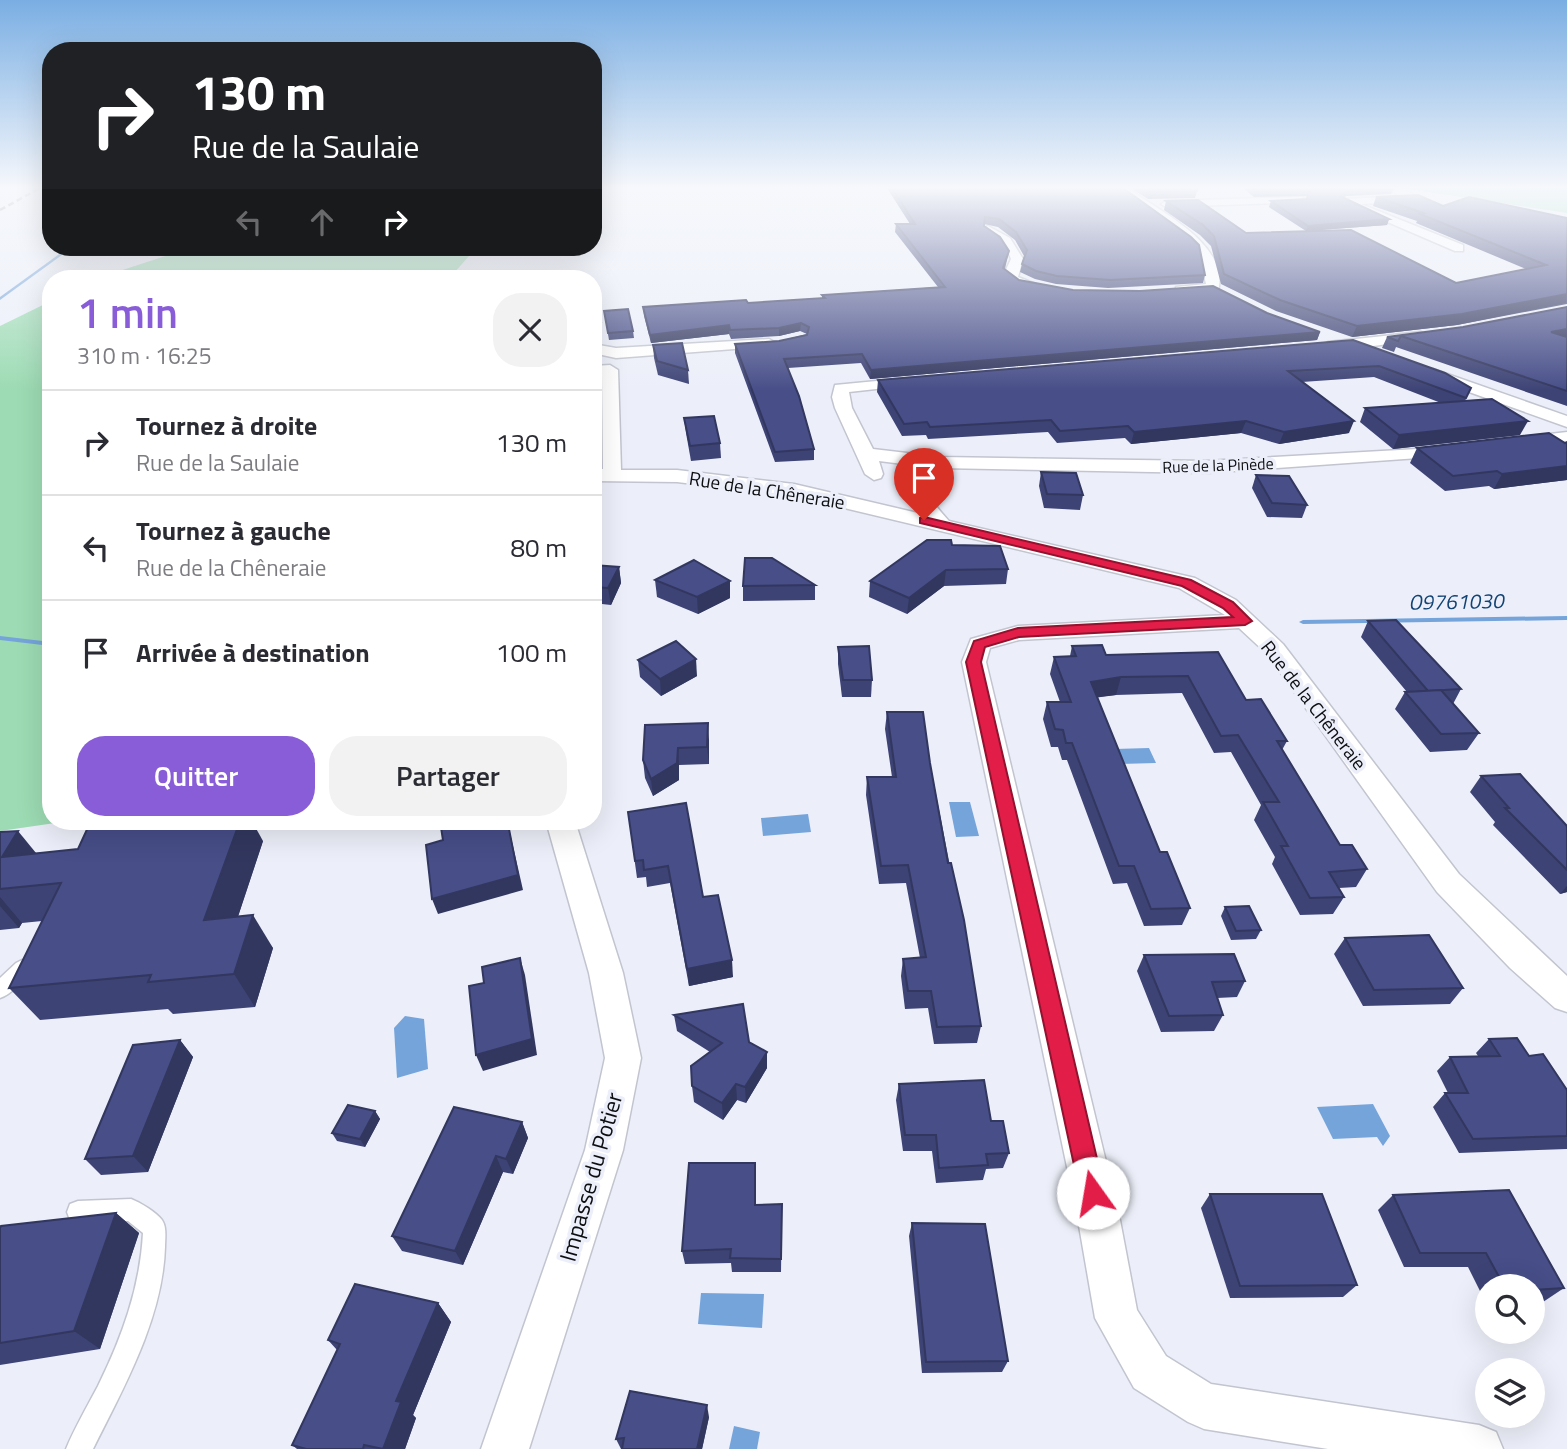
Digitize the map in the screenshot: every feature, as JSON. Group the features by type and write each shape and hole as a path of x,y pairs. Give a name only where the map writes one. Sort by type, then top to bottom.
{"street":[{"path":"1016,256 1017,259 1010,274 1012,279 1030,288 1059,292"},
{"path":"1206,256 1213,288"},
{"path":"1169,291 1213,288 1230,299"},
{"path":"1349,345 1433,335"},
{"path":"602,350 616,353 790,340"},
{"path":"1314,341 1349,345 1387,358"},
{"path":"602,370 616,353"},
{"path":"1412,367 1567,422"},
{"name":"Rue de la Chêneraie","path":"602,370 603,475 741,481 840,500 1187,583 1228,605 1275,649 1448,883 1522,958 1567,997"},
{"path":"905,515 885,482 874,474 869,454 856,437 839,397 841,387 934,378"},
{"path":"1499,445 1567,437"},
{"name":"Rue de la Pinède","path":"869,454 936,462 1206,467 1403,456 1471,448"},
{"path":"936,462 919,476 916,487 920,500 942,524"},
{"path":"840,500 874,474"},
{"path":"1245,621 1018,633 979,644 974,662 1099,1220 1118,1318 1150,1372 1204,1406 1479,1449"},
{"name":"Impasse du Potier","path":"505,1449 604,1150 623,1058 606,973 564,830"}],"lane":[{"path":"0,990 22,968"},
{"path":"78,1212 131,1210 154,1228 155,1259 141,1310 112,1385 79,1449"}],"green space":[{"path":"165,256 469,256 457,270 123,270"},
{"path":"42,305 42,825 0,831 0,326"}],"water":[{"path":"1149,748 1156,763 1120,764 1114,749"},
{"path":"949,802 970,802 979,836 956,837"},
{"path":"808,814 811,832 763,836 761,818"},
{"path":"405,1016 424,1019 428,1069 397,1078 394,1028"},
{"path":"1373,1104 1390,1136 1383,1146 1377,1137 1333,1139 1317,1107"},
{"path":"701,1293 764,1294 762,1328 698,1324"},
{"path":"734,1426 760,1432 757,1449 729,1449"}],"building":[{"path":"921,256 1007,256 1003,268 1019,280 1073,290 1140,291 1213,286 1267,313 1320,332 871,370 862,354 784,359 799,396 814,449 775,452 735,344 779,341 807,335 809,327 801,323 779,328 730,330 729,325 650,335 643,307 825,298 822,295 945,287"},
{"path":"1025,256 1201,256 1205,275 1110,280 1057,276 1022,264"},
{"path":"1219,256 1402,256 1456,283 1546,265 1523,256 1567,256 1567,294 1462,314 1357,326 1280,300 1224,274"},
{"path":"1567,307 1567,329 1551,332 1567,337 1567,391 1401,336 1398,341 1387,337 1463,327"},
{"path":"628,309 633,331 608,333 604,311"},
{"path":"1353,340 1445,373 1471,388 1466,398 1379,366 1288,371 1354,421 1284,432 1246,421 1134,432 1128,426 1060,431 1051,420 930,427 927,422 904,424 878,380"},
{"path":"682,343 688,370 657,361 653,345"},
{"path":"1492,399 1528,421 1399,435 1365,408"},
{"path":"714,416 720,443 690,446 684,418"},
{"path":"1549,433 1567,442 1567,466 1502,474 1497,471 1453,476 1417,448"},
{"path":"1041,472 1076,473 1083,495 1047,494"},
{"path":"1256,475 1289,476 1307,505 1272,503"},
{"path":"927,540 951,540 952,545 1000,546 1008,569 946,570 909,598 870,581"},
{"path":"745,558 772,558 815,585 743,586"},
{"path":"694,560 730,581 697,597 655,580"},
{"path":"602,566 619,567 608,588 602,588"},
{"path":"1396,620 1461,689 1428,691 1368,621"},
{"path":"676,641 696,659 660,679 638,660"},
{"path":"1102,645 1106,655 1218,652 1246,700 1261,699 1287,741 1277,741 1340,845 1352,845 1367,869 1329,872 1344,897 1310,898 1281,846 1288,846 1263,802 1279,802 1238,735 1221,736 1188,676 1121,677 1091,682 1160,852 1167,852 1190,908 1151,909 1134,866 1119,866 1072,743 1066,743 1063,730 1055,729 1047,702 1071,702 1054,657 1076,656 1072,646"},
{"path":"869,646 872,680 843,680 838,647"},
{"path":"1441,690 1479,733 1441,734 1405,692"},
{"path":"887,712 923,712 948,863 951,863 964,920 981,1026 937,1027 931,991 908,991 903,959 926,957 908,865 881,866 867,777 896,777"},
{"path":"708,723 707,747 678,748 677,763 651,779 643,760 645,725"},
{"path":"1520,774 1567,826 1567,870 1505,808 1509,808 1481,776"},
{"path":"686,803 703,897 718,895 732,960 687,969 668,866 644,870 643,860 635,861 628,812"},
{"path":"87,830 237,830 204,920 253,915 234,974 148,982 151,975 9,988 61,883 0,889 0,832 18,831 2,857 78,849"},
{"path":"441,830 509,830 518,875 432,899 426,845 443,840"},
{"path":"1249,906 1261,930 1236,931 1225,907"},
{"path":"1429,935 1463,988 1374,990 1345,938"},
{"path":"1234,954 1245,981 1212,982 1223,1015 1169,1016 1144,955"},
{"path":"520,958 532,1039 476,1055 469,986 484,983 482,967"},
{"path":"743,1004 749,1042 767,1052 745,1087 736,1084 722,1103 692,1086 691,1066 722,1043 674,1015"},
{"path":"1517,1038 1529,1056 1543,1054 1567,1090 1567,1136 1473,1139 1445,1093 1468,1093 1450,1057 1500,1056 1489,1039"},
{"path":"180,1040 133,1156 85,1159 133,1045"},
{"path":"984,1080 991,1121 1003,1121 1009,1153 986,1154 988,1165 939,1168 936,1135 905,1135 899,1084"},
{"path":"348,1105 375,1111 360,1139 332,1133"},
{"path":"454,1107 522,1122 506,1159 496,1156 455,1251 392,1236"},
{"path":"689,1163 755,1163 755,1205 782,1204 781,1259 730,1258 731,1249 682,1251"},
{"path":"1509,1190 1564,1288 1545,1289 1545,1274 1497,1274 1486,1253 1420,1253 1393,1195"},
{"path":"1210,1194 1322,1194 1357,1285 1240,1286"},
{"path":"116,1213 74,1331 0,1343 1,1226"},
{"path":"912,1223 985,1224 1008,1361 926,1362"},
{"path":"355,1284 438,1303 396,1401 401,1402 383,1449 364,1445 363,1449 306,1449 292,1445 340,1344 328,1340"},
{"path":"630,1391 707,1405 697,1449 622,1449 624,1438 616,1439"}],"waterway":[{"path":"0,299 59,256"},
{"name":"O9761030","path":"1303,622 1567,618"},
{"path":"0,638 42,643"}],"route":[{"path":"924,520 1113,563 1187,583 1228,605 1245,621 1018,633 979,644 974,662 1093,1193"}]}
